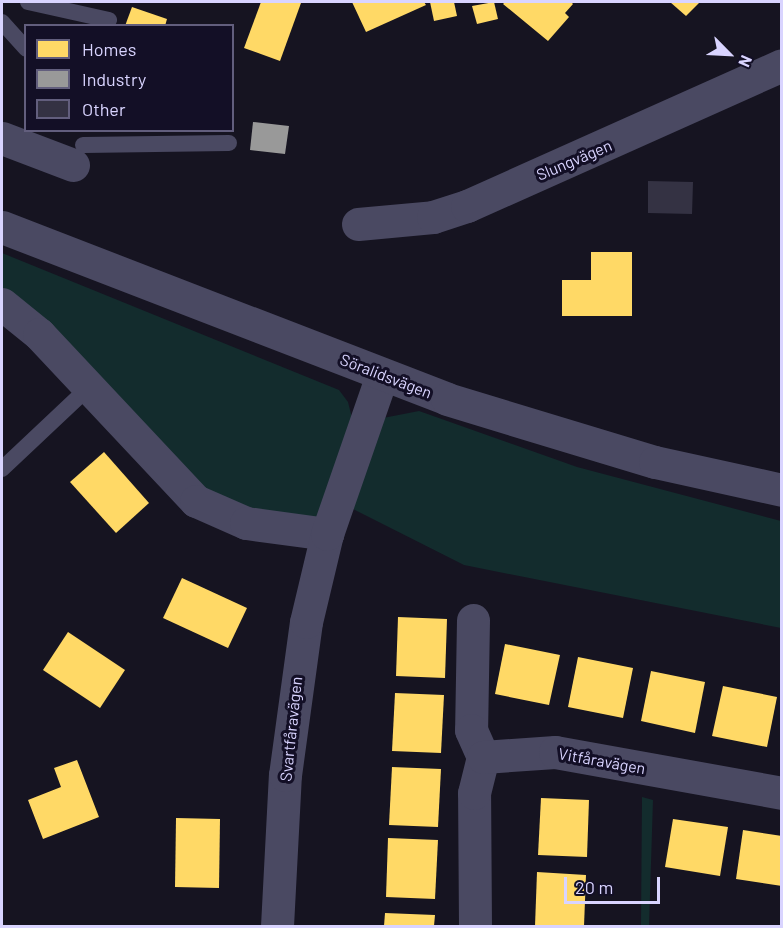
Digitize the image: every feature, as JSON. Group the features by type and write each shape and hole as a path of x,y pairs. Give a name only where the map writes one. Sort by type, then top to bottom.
{"street":[{"name":"Slungvägen","path":"358,224 433,217 467,206 782,66"},
{"path":"2,138 79,147"},
{"name":"Söralidsvägen","path":"2,227 447,399 655,462 782,490"},
{"path":"2,304 39,334 196,501 212,512 284,531 327,534"},
{"name":"Svartfåravägen","path":"277,927 281,826 298,665 327,534 382,375"},
{"path":"473,620 471,730 483,756 474,793 475,927"},
{"name":"Vitfåravägen","path":"483,756 555,753 782,793"}],"lane":[{"path":"28,2 109,20"},
{"path":"2,22 24,47"},
{"path":"79,147 229,143"},
{"path":"2,469 89,387"}],"green space":[{"path":"2,253 339,390 348,402 353,422 317,523 224,504 175,465 2,288"},
{"path":"419,411 577,467 781,521 781,628 464,565 353,509 378,419"},
{"path":"642,797 653,800 649,926 641,926"}],"building: Homes":[{"path":"261,2 301,3 280,61 244,48"},
{"path":"352,2 424,2 426,5 366,32"},
{"path":"430,2 454,2 457,16 434,21"},
{"path":"494,2 498,19 477,24 472,6"},
{"path":"505,2 571,2 573,4 565,13 569,17 548,41 503,4"},
{"path":"670,2 700,2 686,16"},
{"path":"132,7 167,19 166,24 126,24"},
{"path":"591,252 632,252 632,316 562,316 562,280 591,280"},
{"path":"104,452 149,503 116,533 70,482"},
{"path":"182,578 247,608 228,648 163,618"},
{"path":"398,617 447,619 445,678 396,676"},
{"path":"68,632 125,670 100,708 43,670"},
{"path":"505,644 560,655 549,705 495,694"},
{"path":"578,657 633,668 623,718 568,707"},
{"path":"651,671 705,682 695,733 641,721"},
{"path":"723,686 777,697 767,747 712,736"},
{"path":"395,693 444,695 441,753 392,751"},
{"path":"77,760 99,817 43,839 28,800 61,787 54,768"},
{"path":"392,767 441,769 438,827 389,825"},
{"path":"541,798 589,800 587,857 538,855"},
{"path":"176,818 220,819 219,888 175,887"},
{"path":"673,819 728,827 720,876 665,867"},
{"path":"743,830 782,836 782,886 736,879"},
{"path":"388,838 438,840 435,899 386,897"},
{"path":"537,872 586,875 584,926 535,926"},
{"path":"385,913 435,915 434,926 384,926"}],"building: Industry":[{"path":"253,122 289,126 285,154 250,150"}],"building: Other":[{"path":"648,181 693,182 692,214 648,213"}]}
